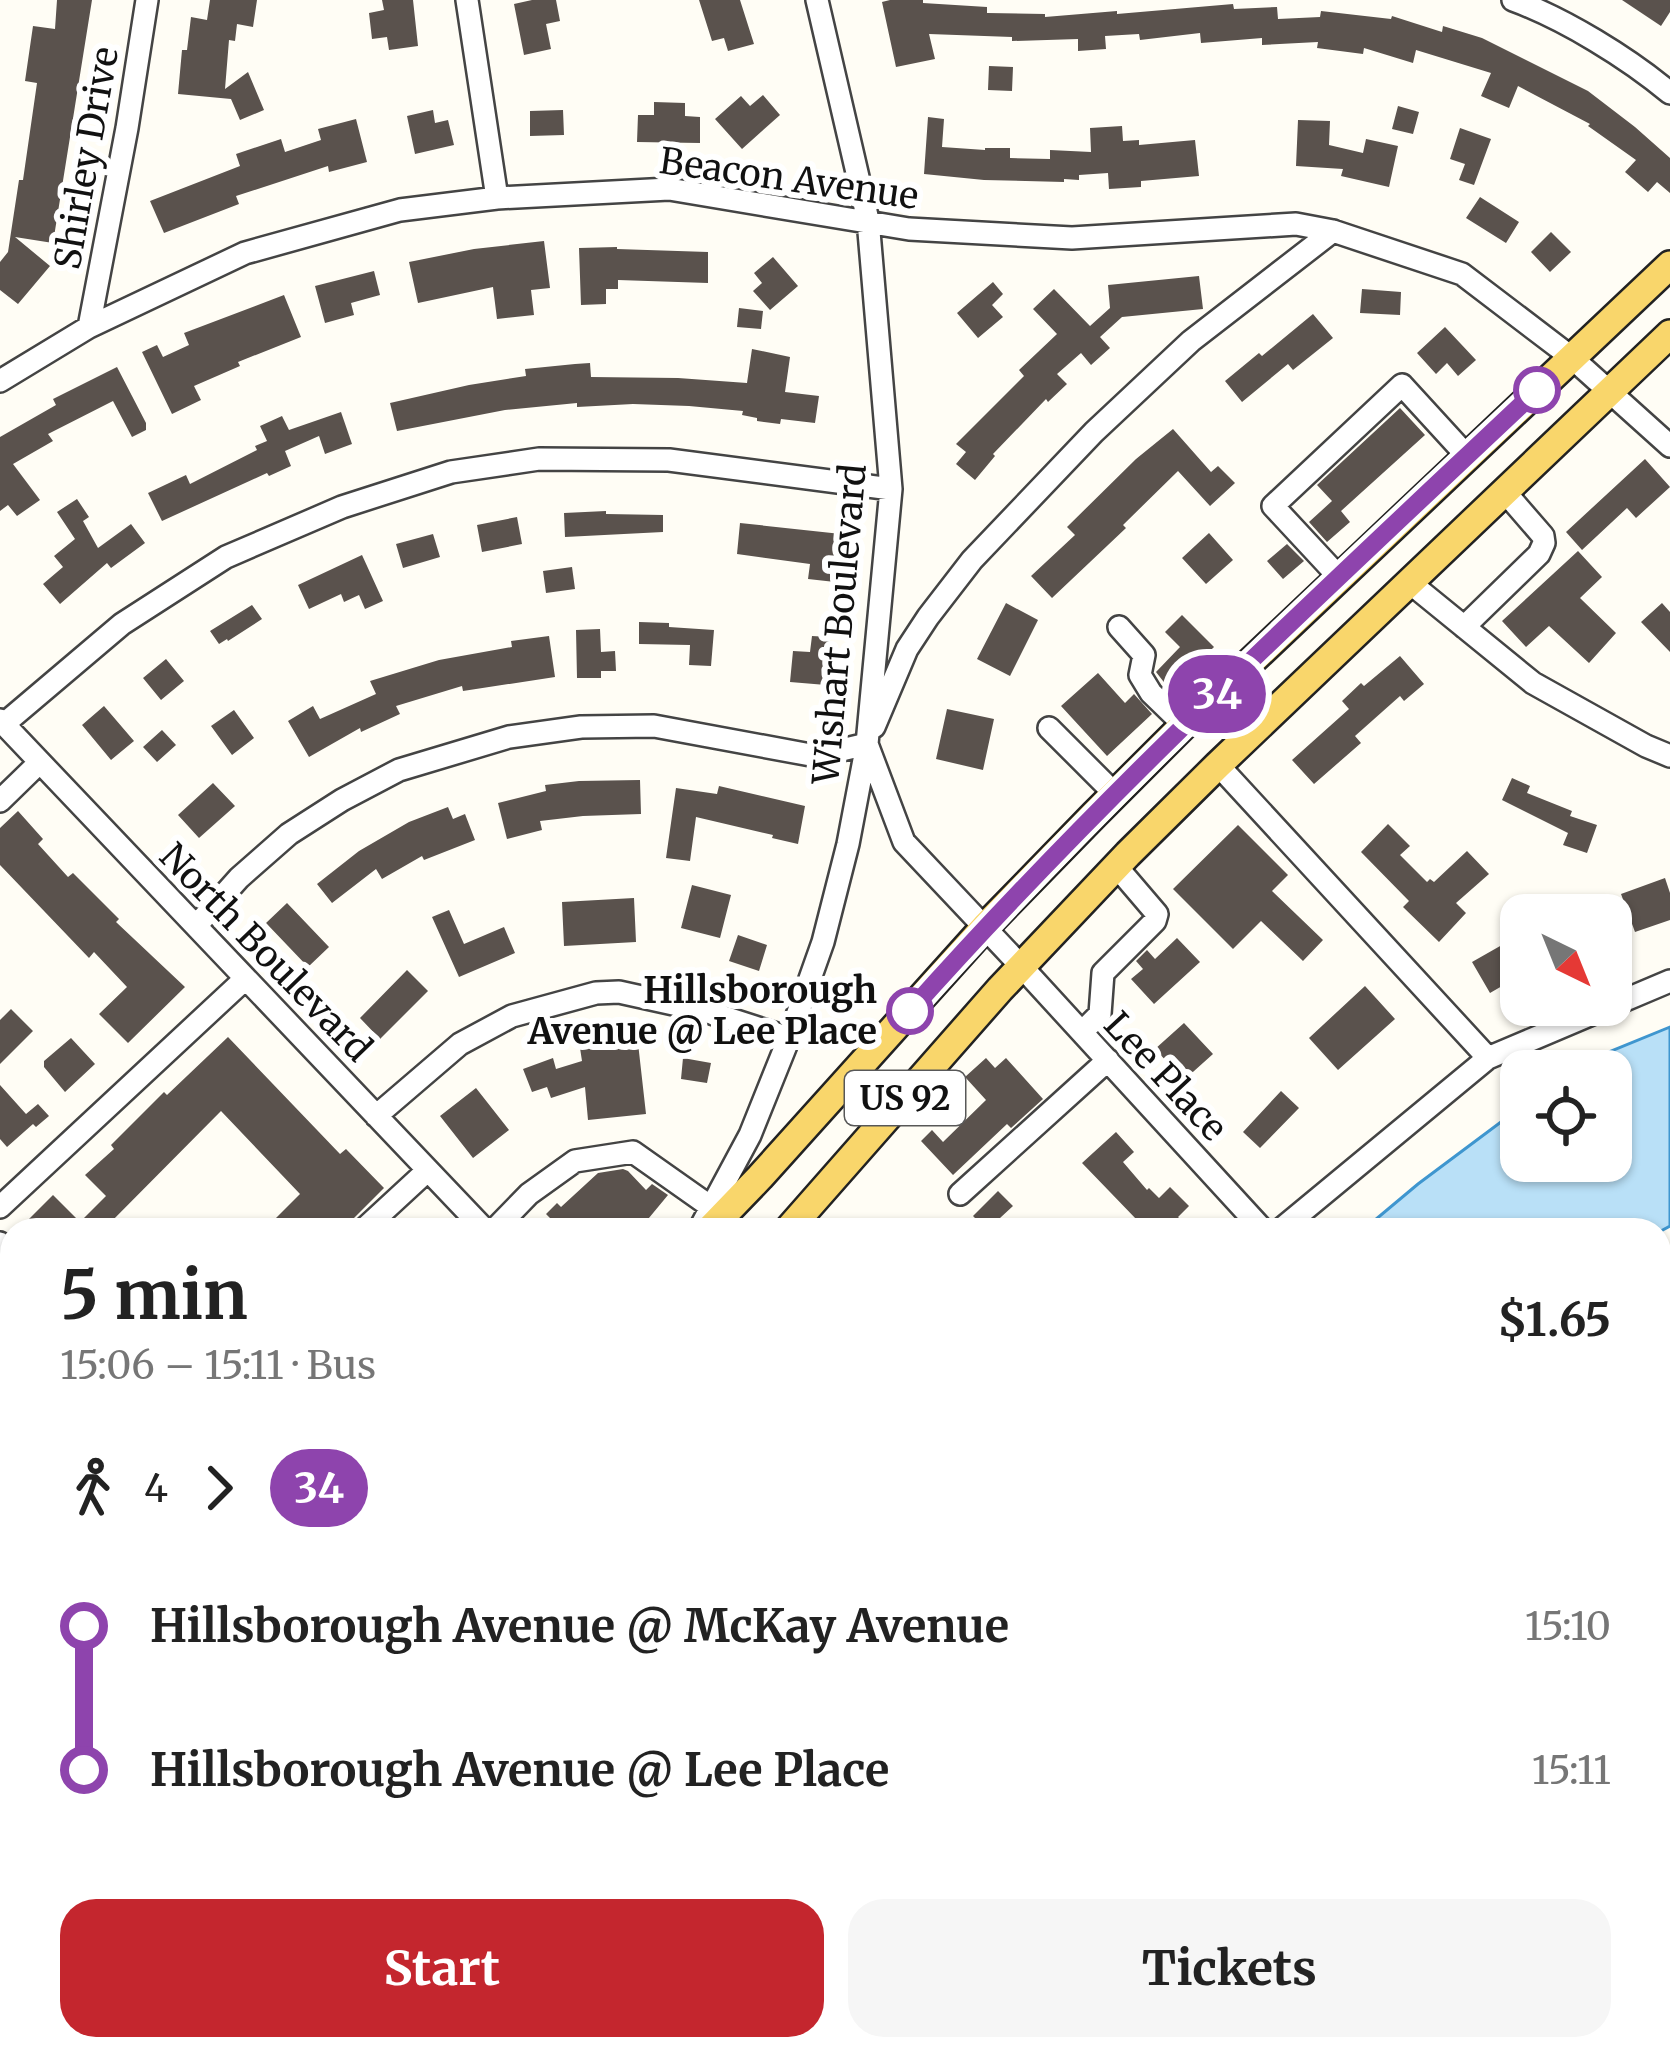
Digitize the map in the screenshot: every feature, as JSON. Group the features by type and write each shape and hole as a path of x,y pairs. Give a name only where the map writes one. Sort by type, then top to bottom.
{"main road":[{"name":"US 92","path":"711,1218 760,1177 985,927 1184,725 1670,265"},
{"name":"US 92","path":"799,1218 1116,866 1670,334"}],"street":[{"name":"Shirley Drive","path":"89,326 147,0"},
{"path":"467,0 497,198"},
{"name":"Wishart Boulevard","path":"710,1218 750,1135 824,942 866,744 891,489 868,220 817,0"},
{"path":"1514,0 1643,70 1670,93"},
{"name":"Beacon Avenue","path":"0,381 89,326 245,253 400,210 497,198 669,188 909,229 1072,238 1296,224 1333,231 1462,274 1571,357 1670,446"},
{"path":"196,926 238,878 289,834 342,800 399,770 508,737 581,727 654,726 816,756 866,744 907,649 972,560 1094,432 1191,341 1333,231"},
{"path":"1339,578 1273,506 1402,385 1467,456"},
{"path":"2,722 122,625 226,556 342,507 452,472 539,460 668,460 891,489"},
{"path":"1464,627 1539,554 1544,543 1504,491"},
{"path":"1409,582 1533,683 1670,756"},
{"path":"1118,627 1144,656 1140,675 1151,693 1184,725"},
{"name":"North Boulevard","path":"2,722 428,1170 466,1218"},
{"path":"1049,728 1115,794"},
{"name":"Lee Place","path":"866,744 904,842 1252,1218"},
{"path":"0,800 40,762"},
{"path":"1217,765 1489,1058"},
{"path":"1082,1032 1100,1014 1103,973 1157,914 1116,866"},
{"path":"0,1207 245,979"},
{"path":"1295,1218 1489,1058 1670,981"},
{"path":"376,1116 460,1044 512,1016 596,993 619,992 705,1011 789,1038"},
{"path":"960,1194 1108,1060"},
{"path":"506,1218 529,1194 575,1161 633,1152 709,1218"},
{"path":"376,1218 428,1170"}],"water":[{"path":"1670,1027 1670,1218 1377,1218 1500,1123 1500,1182 1632,1182 1632,1050 1614,1050"}],"building":[{"path":"57,0 92,0 53,243 15,237 50,266 18,304 0,290 0,262 8,252 19,180 23,180 37,83 25,81 33,26 55,29"},
{"path":"210,0 257,0 253,27 237,24 235,41 229,40 225,89 248,72 264,110 240,120 231,99 178,94 191,17 207,20"},
{"path":"382,0 413,0 418,46 389,50 387,37 372,39 369,13 384,10"},
{"path":"556,0 560,21 546,24 551,49 524,55 514,4"},
{"path":"699,0 740,0 754,44 728,51 724,38 712,41"},
{"path":"1622,0 1670,0 1670,12 1661,26"},
{"path":"882,2 987,7 987,13 1045,17 1233,4 1234,9 1277,7 1278,19 1320,17 1321,11 1392,16 1442,32 1443,26 1482,38 1588,91 1670,158 1670,193 1657,182 1648,192 1625,172 1636,160 1590,124 1518,86 1509,108 1481,96 1491,73 1416,50 1413,63 1364,48 1363,54 1317,48 1318,42 1262,45 1262,38 1201,43 1200,33 1140,40 1139,34 1105,36 1106,49 1078,51 1078,39 1012,41 1012,37 929,34 935,59 896,67"},
{"path":"989,66 1013,67 1012,91 988,90"},
{"path":"763,95 780,115 742,149 715,119 741,96 750,106"},
{"path":"654,102 685,103 685,116 700,117 700,143 637,142 638,115 654,115"},
{"path":"1398,106 1419,112 1413,134 1392,129"},
{"path":"433,110 435,123 448,120 454,145 415,154 407,116"},
{"path":"563,110 564,135 530,136 530,111"},
{"path":"928,117 944,119 942,147 1010,148 1010,158 1050,159 1050,150 1091,152 1090,128 1122,126 1123,141 1139,140 1139,145 1195,140 1199,176 1109,189 1108,173 1079,175 1079,180 1064,182 924,174"},
{"path":"356,119 367,162 329,172 328,166 236,196 239,204 164,233 150,201 240,166 236,154 281,139 285,152 321,140 318,129"},
{"path":"1298,120 1330,121 1329,145 1363,153 1366,139 1398,146 1389,187 1341,176 1343,169 1296,166"},
{"path":"1460,128 1491,139 1474,185 1459,180 1465,164 1450,159"},
{"path":"1480,197 1519,222 1506,243 1466,218"},
{"path":"1551,232 1571,252 1550,272 1531,252"},
{"path":"544,241 550,288 531,290 534,315 497,319 493,287 418,303 409,262"},
{"path":"579,248 708,252 708,283 618,280 618,289 606,289 606,304 581,305"},
{"path":"773,257 798,286 770,310 753,291 762,283 754,273"},
{"path":"374,271 380,295 351,303 354,315 325,323 315,286"},
{"path":"1199,276 1203,309 1122,317 1100,337 1110,348 1091,365 1081,353 1057,374 1067,384 993,454 975,480 956,464 966,452 956,444 1024,376 1019,370 1057,334 1033,309 1054,289 1090,326 1110,308 1108,285"},
{"path":"993,282 1003,294 992,305 1003,317 978,338 957,313"},
{"path":"1362,289 1401,292 1400,315 1360,313"},
{"path":"284,295 301,337 194,386 201,400 172,414 142,352 157,345 163,357 189,345 184,333"},
{"path":"739,308 763,311 761,329 737,327"},
{"path":"1313,314 1333,338 1293,370 1288,364 1242,402 1225,381"},
{"path":"1445,327 1476,360 1458,376 1447,363 1436,374 1417,353"},
{"path":"752,349 790,357 785,392 819,396 815,423 757,421 742,415 743,411 689,406 577,407 577,403 505,410 397,431 390,403 526,376 525,369 590,363 591,377 747,383"},
{"path":"117,367 146,430 132,437 113,401 48,434 53,441 13,464 40,500 17,516 8,505 0,511 0,437 56,405 53,399"},
{"path":"1400,408 1425,435 1341,511 1350,522 1327,542 1309,522 1332,501 1317,485"},
{"path":"341,412 352,444 325,454 319,436 285,451 291,466 162,521 148,493 186,475 190,484 257,450 255,446 267,441 260,426 282,416 289,430"},
{"path":"1173,429 1211,472 1218,466 1235,483 1210,506 1178,471 1052,598 1031,576 1075,535 1067,527"},
{"path":"1645,459 1670,487 1636,518 1627,508 1582,550 1566,532"},
{"path":"77,499 89,517 83,521 98,548 131,524 145,543 111,568 107,563 60,604 43,584 63,567 54,556 75,539 57,512"},
{"path":"564,513 663,515 663,532 565,537"},
{"path":"517,517 522,544 482,552 477,525"},
{"path":"740,523 841,534 835,582 808,579 810,564 737,554"},
{"path":"1209,533 1233,560 1206,584 1182,558"},
{"path":"433,534 440,557 403,568 396,544"},
{"path":"1287,544 1304,561 1283,579 1267,561"},
{"path":"1578,551 1602,577 1580,598 1616,633 1589,663 1549,626 1526,647 1502,621"},
{"path":"362,555 383,601 365,609 359,595 344,602 341,594 309,609 298,585"},
{"path":"572,567 575,589 546,593 543,571"},
{"path":"1006,603 1038,620 1010,676 977,659"},
{"path":"1662,603 1670,612 1670,652 1641,622"},
{"path":"252,605 262,619 219,644 210,631"},
{"path":"1182,615 1214,647 1170,690 1156,672 1180,647 1165,632"},
{"path":"639,622 714,630 711,666 689,665 690,645 639,644"},
{"path":"600,629 601,652 615,651 616,671 601,671 601,678 577,678 576,630"},
{"path":"549,636 555,677 463,691 462,686 396,706 400,714 361,732 360,728 309,757 288,721 313,706 320,719 376,694 370,681 439,660 512,647 511,641"},
{"path":"812,636 829,637 826,685 790,682 793,651 810,652"},
{"path":"1400,656 1424,684 1404,701 1400,696 1355,736 1361,743 1314,784 1292,760 1349,709 1342,701"},
{"path":"166,659 184,681 161,700 143,678"},
{"path":"1098,673 1125,703 1134,694 1152,714 1107,756 1061,706"},
{"path":"104,706 134,741 111,760 82,725"},
{"path":"947,709 994,719 983,770 936,759"},
{"path":"234,710 254,738 232,755 211,726"},
{"path":"162,730 176,745 157,762 143,747"},
{"path":"1512,778 1530,786 1527,793 1597,825 1587,853 1563,845 1568,833 1502,800"},
{"path":"640,780 641,814 540,821 542,830 507,839 498,803 546,791 545,785"},
{"path":"213,783 235,806 199,838 178,815"},
{"path":"719,786 805,806 798,844 696,817 690,861 666,858 676,788 717,794"},
{"path":"448,807 453,819 465,814 475,840 424,860 422,856 382,879 376,869 332,903 317,884 359,851 409,822"},
{"path":"18,811 43,839 38,844 68,877 73,873 119,919 116,922 185,987 128,1043 99,1014 127,987 94,952 89,958 0,865 0,828"},
{"path":"1388,824 1410,846 1400,855 1427,882 1434,882 1467,851 1489,874 1456,903 1466,913 1439,942 1403,907 1409,901 1361,852"},
{"path":"1238,825 1288,875 1272,891 1323,940 1303,961 1261,921 1233,949 1173,889"},
{"path":"1665,878 1670,920 1635,932 1632,894 1621,894"},
{"path":"692,885 731,895 720,938 681,928"},
{"path":"634,898 636,942 564,946 562,902"},
{"path":"287,903 329,947 308,967 266,923"},
{"path":"449,910 464,944 504,927 515,953 459,977 432,917"},
{"path":"738,935 767,945 759,971 729,961"},
{"path":"1177,938 1200,962 1154,1004 1131,979 1143,969 1136,961 1147,950 1155,959"},
{"path":"1500,946 1500,987 1490,993 1472,962"},
{"path":"407,970 428,991 380,1039 360,1018"},
{"path":"1365,986 1395,1019 1338,1070 1309,1038"},
{"path":"11,1009 33,1031 0,1064 0,1020"},
{"path":"1184,1023 1213,1054 1184,1080 1155,1049"},
{"path":"228,1037 340,1154 346,1149 384,1188 354,1218 276,1218 300,1194 221,1111 115,1218 84,1218 106,1196 85,1175 164,1092 167,1095"},
{"path":"71,1038 95,1064 65,1092 44,1061"},
{"path":"638,1043 646,1114 588,1120 585,1087 551,1098 547,1087 532,1092 523,1069 553,1058 556,1069 582,1061 580,1048"},
{"path":"683,1058 711,1063 707,1083 681,1079"},
{"path":"986,1058 995,1068 1006,1058 1043,1099 1011,1128 1007,1124 953,1175 921,1141 932,1130 943,1142 986,1100 965,1077"},
{"path":"0,1085 26,1114 38,1104 49,1116 7,1147 0,1139"},
{"path":"476,1088 509,1130 473,1158 440,1116"},
{"path":"1281,1091 1299,1108 1260,1148 1243,1132"},
{"path":"1116,1132 1134,1152 1123,1162 1147,1190 1159,1198 1170,1187 1189,1206 1179,1218 1135,1218 1082,1163"},
{"path":"623,1169 646,1190 652,1184 668,1195 649,1218 550,1218 546,1214 557,1203 561,1207 598,1173"},
{"path":"998,1191 1013,1206 1000,1218 973,1216"},
{"path":"53,1195 76,1218 30,1218"}],"bus line":[{"name":"34","path":"910,1011 985,927 1188,721 1537,390"}],"place":[{"name":"Hillsborough Avenue @ Lee Place","path":"910,1011"}]}
